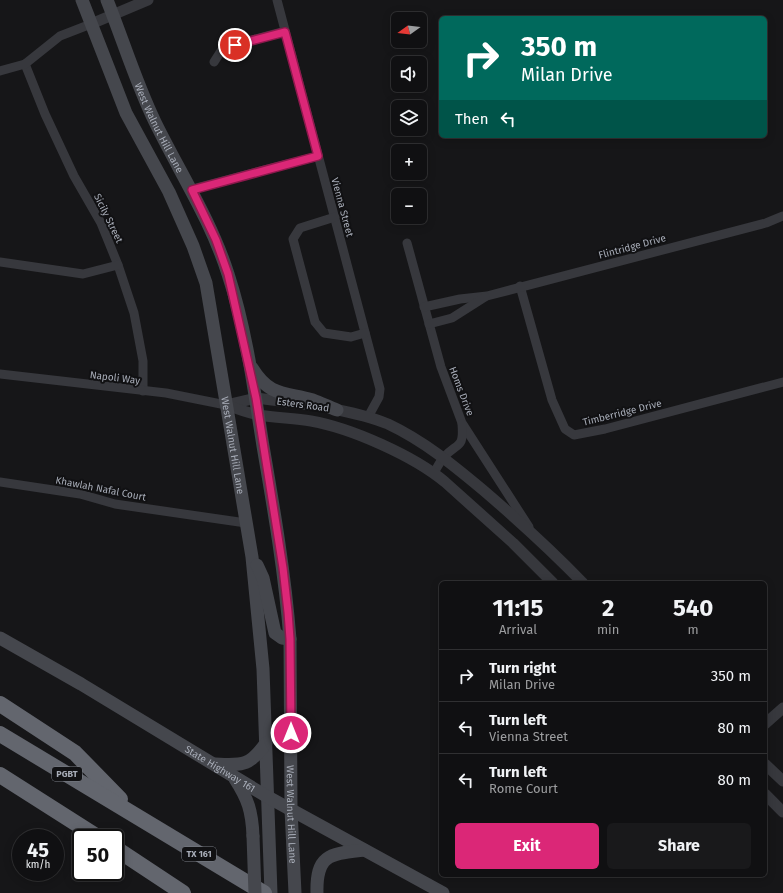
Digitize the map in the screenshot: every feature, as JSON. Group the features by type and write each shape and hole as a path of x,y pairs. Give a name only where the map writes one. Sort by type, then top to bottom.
{"highway":[{"path":"0,704 75,753 135,815"},
{"name":"PGBT","path":"0,734 135,815"},
{"path":"0,775 85,829"},
{"path":"0,780 24,789"},
{"name":"TX 161","path":"135,815 264,893"},
{"path":"124,854 183,893"}],"main road":[{"name":"West Walnut Hill Lane","path":"82,0 126,114 169,192 206,283 252,557 263,669 266,743 266,796 271,893"},
{"name":"West Walnut Hill Lane","path":"107,0 155,122 192,190 216,240 228,274 256,398 283,568 290,639 291,810 295,893"},
{"path":"248,361 260,380 273,391 313,400 337,410"},
{"path":"252,557 263,578 275,633 282,638 290,639"},
{"name":"State Highway 161","path":"0,638 82,684 266,796 443,893"},
{"path":"215,764 241,765 257,757 266,743"},
{"path":"233,775 246,795 252,814 255,893"},
{"path":"316,893 316,875 322,863 334,854 364,850"}],"street":[{"path":"0,71 25,64 60,36 148,0"},
{"name":"Vienna Street","path":"277,0 380,389 379,397 368,417"},
{"path":"214,62 222,48 285,32"},
{"name":"Sicily Street","path":"25,64 44,114 100,223 118,265 134,313 142,354 143,391"},
{"path":"192,190 318,156"},
{"name":"Flintridge Drive","path":"424,307 460,299 487,296 758,224 783,216"},
{"path":"335,218 300,228 292,239 315,322 324,333 350,336 365,332"},
{"name":"Homs Drive","path":"407,243 441,367 462,423 532,532"},
{"path":"0,262 83,274 118,265"},
{"name":"Timberridge Drive","path":"520,286 552,400 565,429 574,434 605,429 783,382"},
{"name":"Flintridge Drive","path":"429,324 452,318 487,296"},
{"name":"Napoli Way","path":"0,374 166,393 226,405"},
{"name":"Esters Road","path":"226,405 256,398 337,410 368,417 388,424 419,441 443,457 532,532 581,581"},
{"name":"Esters Road","path":"226,405 258,415 312,421 343,430 375,443 434,473 513,543 551,581"},
{"path":"434,473 443,457 459,446 463,437 462,423"},
{"name":"Khawlah Nafal Court","path":"0,482 80,494 115,504 246,523"},
{"path":"767,722 783,708"},
{"path":"767,766 783,781"},
{"path":"767,796 783,812"}],"route":[{"path":"235,45 285,32 318,156 192,190 216,240 228,274 256,398 283,568 288,612 290,639 291,733"}]}
